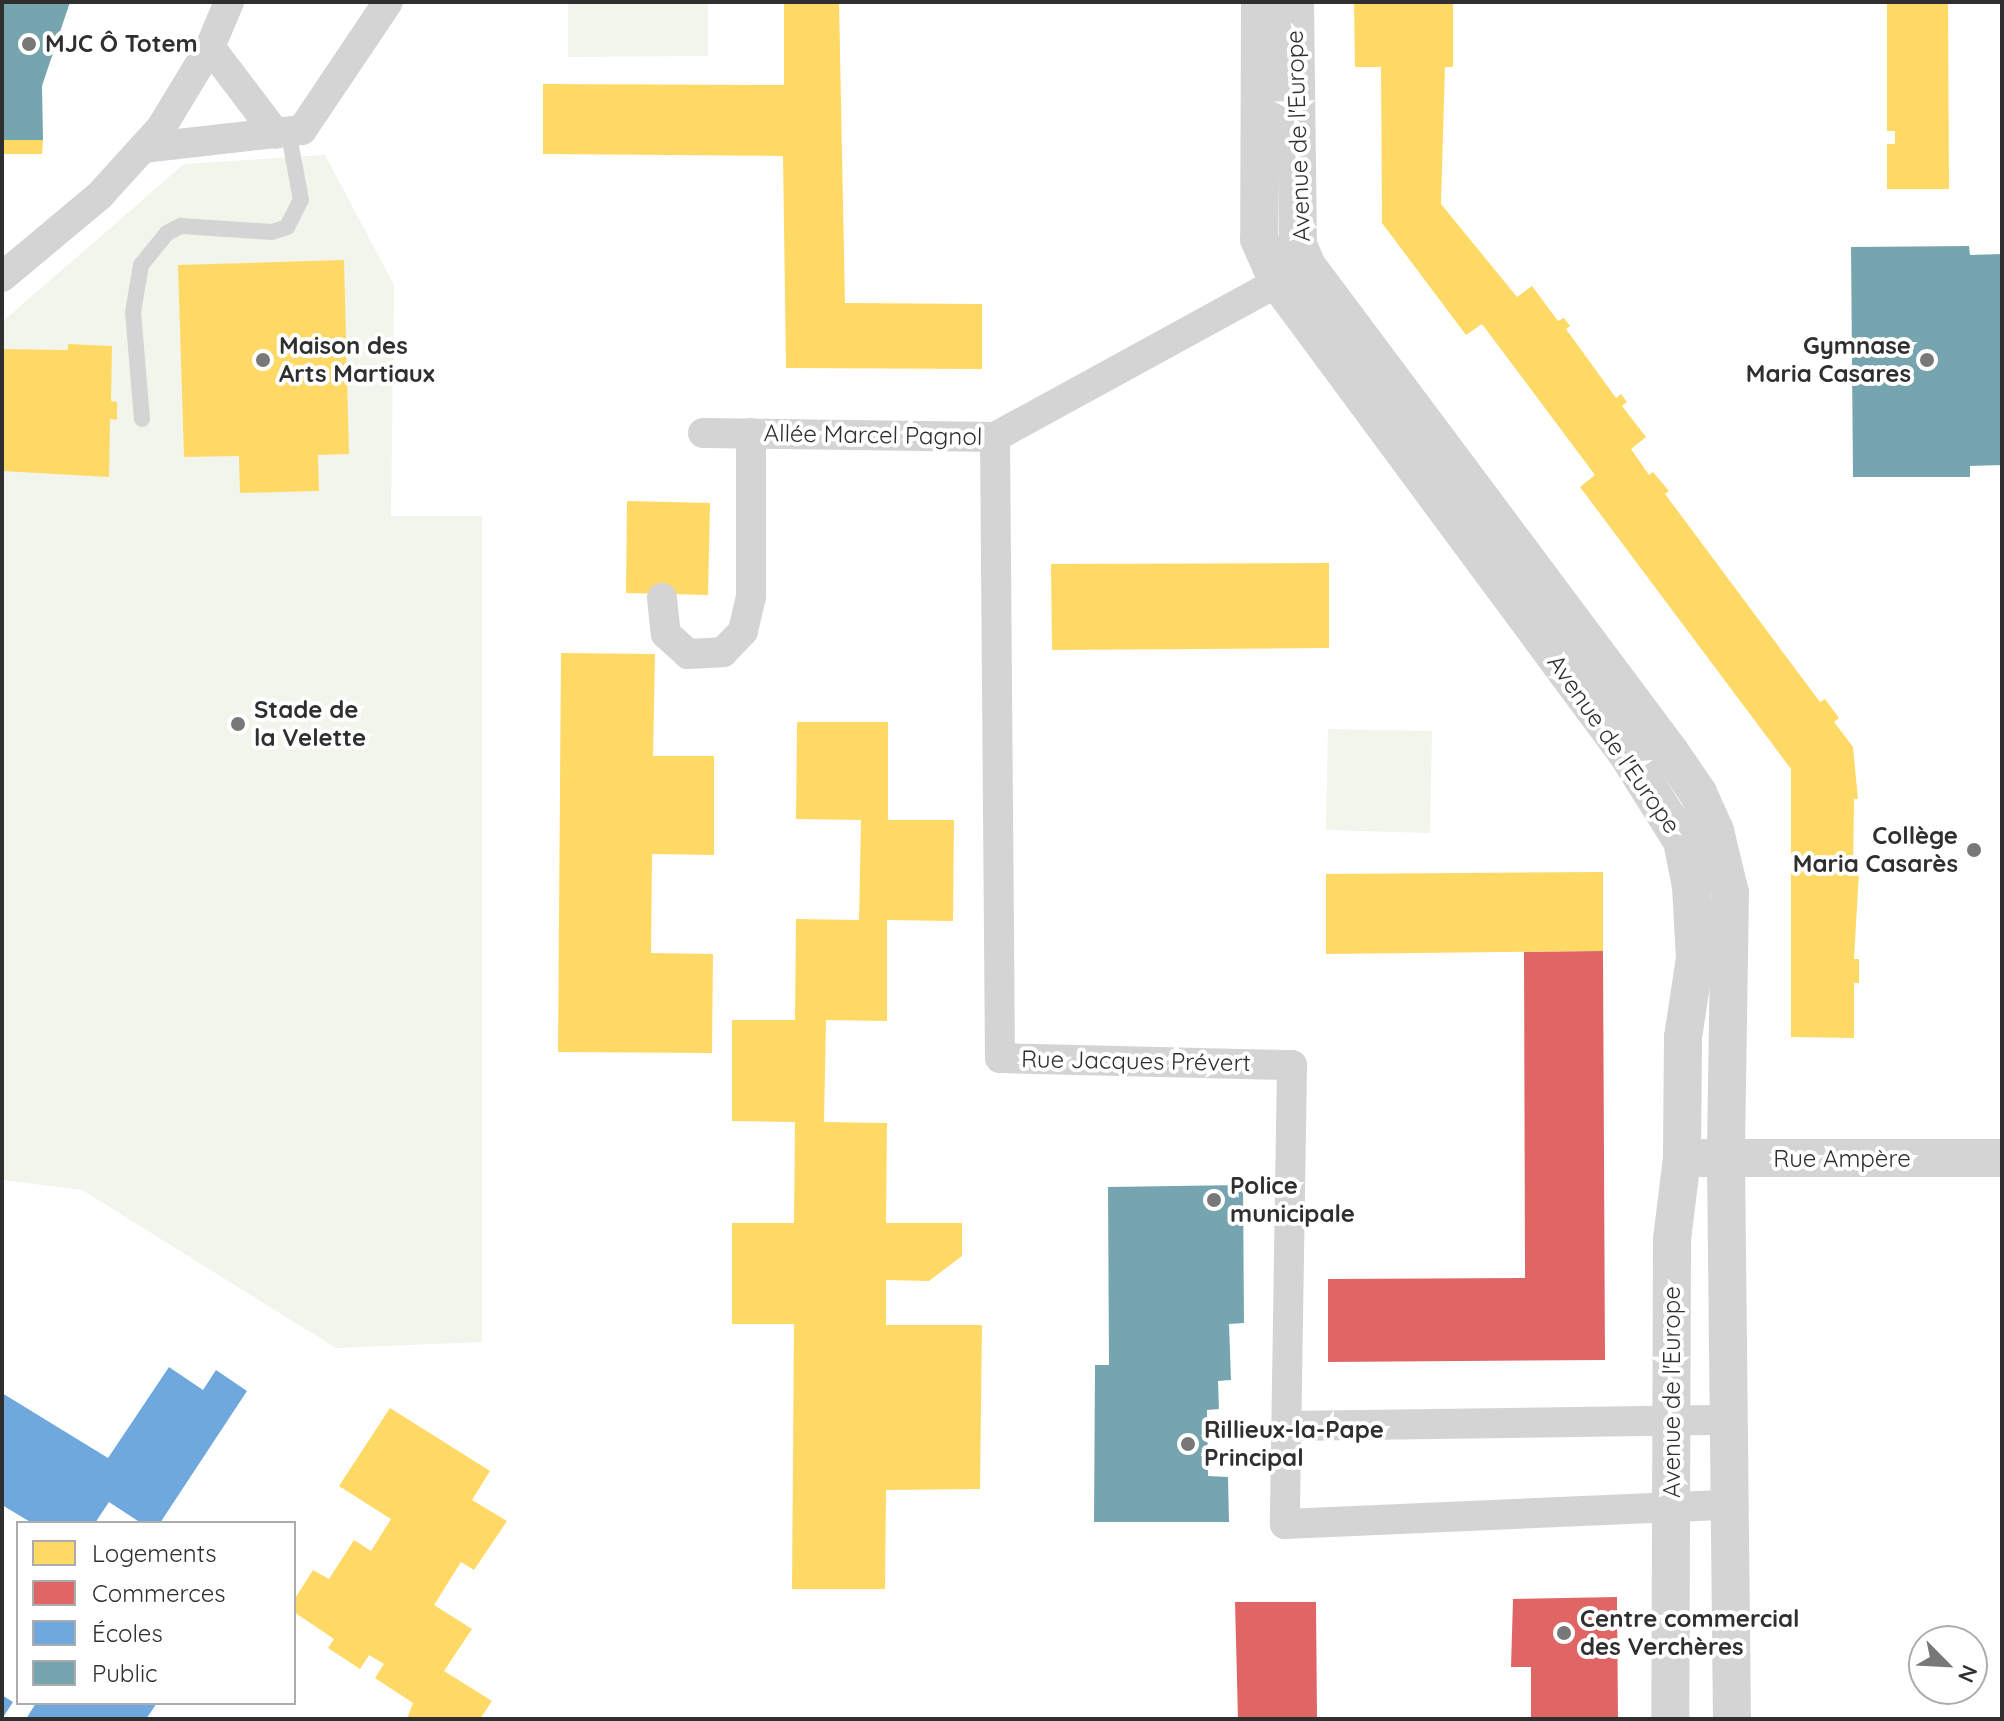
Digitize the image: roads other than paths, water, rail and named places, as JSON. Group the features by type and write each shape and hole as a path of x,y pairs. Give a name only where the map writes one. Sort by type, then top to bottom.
{"street":[{"path":"2,277 100,195 143,148 187,89 210,47 229,2"},
{"path":"143,148 283,134 318,114 388,2"},
{"name":"Avenue de l'Europe","path":"1260,2 1259,239 1292,274 1698,793 1715,831 1730,893 1726,1159 1732,1719"},
{"name":"Avenue de l'Europe","path":"1295,2 1298,245 1292,274 1626,752 1682,841 1691,886 1695,958 1683,1037 1682,1158 1672,1239 1674,1421 1670,1719"},
{"path":"210,47 283,134"},
{"path":"995,437 1292,274"},
{"name":"Allée Marcel Pagnol","path":"703,433 995,437"},
{"name":"Allée Marcel Pagnol","path":"662,598 666,634 688,654 723,652 743,631 751,597 751,433"},
{"name":"Rue Jacques Prévert","path":"995,437 1000,1058 1292,1065 1285,1524 1728,1505"},
{"name":"Rue Ampère","path":"1682,1158 2002,1158"},
{"path":"1287,1426 1728,1420"}],"lane":[{"path":"142,419 133,312 141,265 167,233 181,226 272,232 287,227 301,200 283,134"}],"place":[{"name":"MJC Ô Totem","path":"29,44"},
{"name":"Maison des Arts Martiaux","path":"263,360"},
{"name":"Gymnase Maria Casares","path":"1927,360"},
{"name":"Stade de la Velette","path":"238,724"},
{"name":"Collège Maria Casarès","path":"1974,850"},
{"name":"Police municipale","path":"1214,1200"},
{"name":"Rillieux-la-Pape Principal","path":"1188,1444"},
{"name":"Centre commercial des Verchères","path":"1564,1633"}]}
